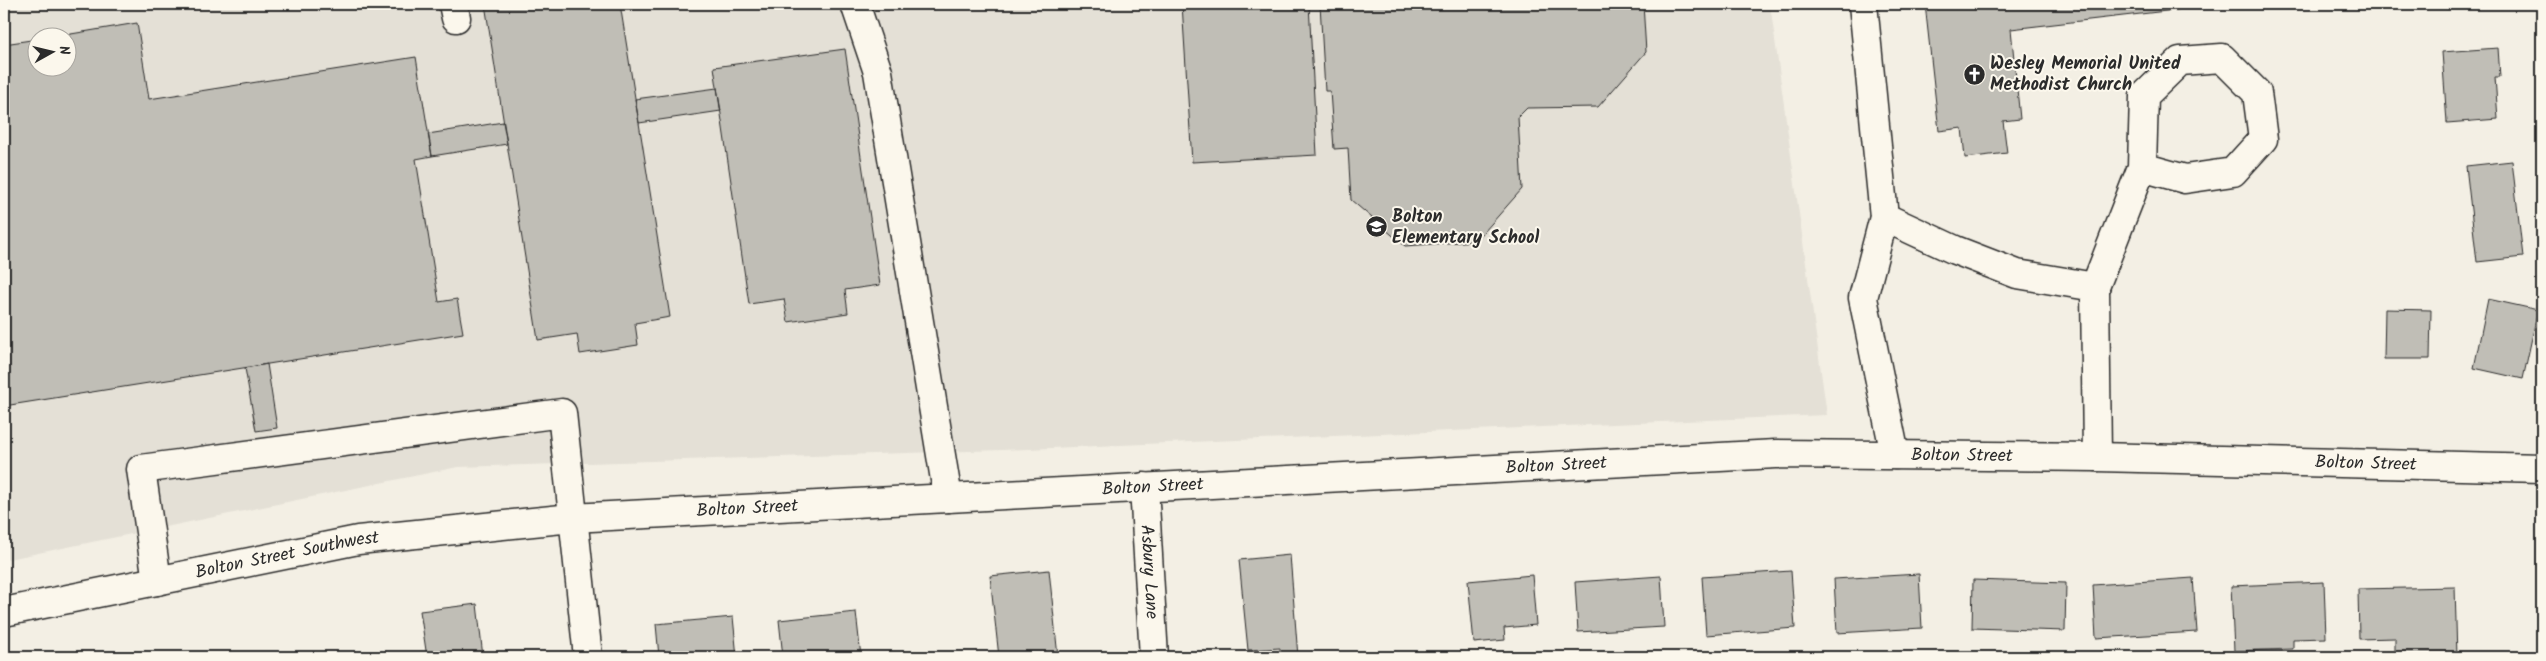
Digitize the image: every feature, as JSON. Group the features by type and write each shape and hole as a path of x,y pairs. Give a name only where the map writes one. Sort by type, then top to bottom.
{"street":[{"path":"855,4 878,72 948,498"},
{"path":"1863,4 1884,217 1863,298 1895,455"},
{"path":"2097,456 2095,288 2142,166 2144,96 2180,61 2222,58 2257,93 2263,139 2233,172 2185,179 2142,166"},
{"path":"1884,217 1955,250 2017,274 2095,288"},
{"path":"158,581 140,469 562,413 588,657"},
{"name":"Bolton Street","path":"572,518 1222,485 1776,454 2097,456 2542,468"},
{"name":"Asbury Lane","path":"1144,488 1154,657"},
{"name":"Bolton Street Southwest","path":"4,612 358,540 572,518"}],"shaded area":[{"path":"4,4 1770,4 1827,415 1002,450 458,467 4,560"}],"building":[{"path":"485,4 620,4 670,317 635,323 638,345 580,354 577,334 538,340"},
{"path":"1182,4 1309,4 1317,155 1192,162"},
{"name":"Bolton Elementary School","path":"1320,4 1643,4 1646,52 1598,107 1527,108 1518,117 1522,189 1476,241 1405,246 1351,200 1348,148 1334,149 1330,91 1325,91"},
{"name":"Wesley Memorial United Methodist Church","path":"1925,4 2200,4 2201,7 2011,29 2020,119 2003,121 2007,153 1965,158 1962,128 1939,131"},
{"path":"2445,4 2492,4 2446,9"},
{"path":"137,23 149,99 416,57 432,156 416,159 439,302 457,299 463,333 4,406 4,44 28,40 28,78 78,78 78,33"},
{"path":"2498,48 2500,77 2495,77 2498,119 2447,123 2442,52"},
{"path":"845,49 880,285 845,290 848,313 788,322 784,299 749,304 714,67"},
{"path":"717,88 721,111 639,123 635,99"},
{"path":"503,122 507,144 432,156 428,134"},
{"path":"2512,161 2523,257 2477,262 2466,166"},
{"path":"2488,299 2538,310 2523,379 2474,368"},
{"path":"2385,309 2431,310 2430,359 2384,359"},
{"path":"267,364 277,428 256,431 245,368"},
{"path":"1290,555 1298,657 1280,657 1280,648 1248,650 1239,560"},
{"path":"1049,570 1058,657 999,657 990,576"},
{"path":"1791,571 1795,628 1706,635 1702,577"},
{"path":"1919,574 1922,628 1837,633 1834,579"},
{"path":"1532,575 1536,625 1504,628 1505,640 1474,643 1468,581"},
{"path":"1661,576 1664,627 1578,632 1575,582"},
{"path":"2193,578 2197,632 2096,638 2093,585"},
{"path":"1973,580 2066,583 2065,631 1972,628"},
{"path":"2324,582 2326,638 2293,639 2293,649 2234,651 2231,586"},
{"path":"2455,587 2457,657 2395,657 2395,638 2359,639 2358,589"},
{"path":"477,604 483,657 427,657 420,611"},
{"path":"856,612 861,657 783,657 779,620"},
{"path":"733,617 737,657 659,657 656,624"}],"place":[{"name":"Wesley Memorial United Methodist Church","path":"1974,74"},
{"name":"Bolton Elementary School","path":"1376,227"}]}
